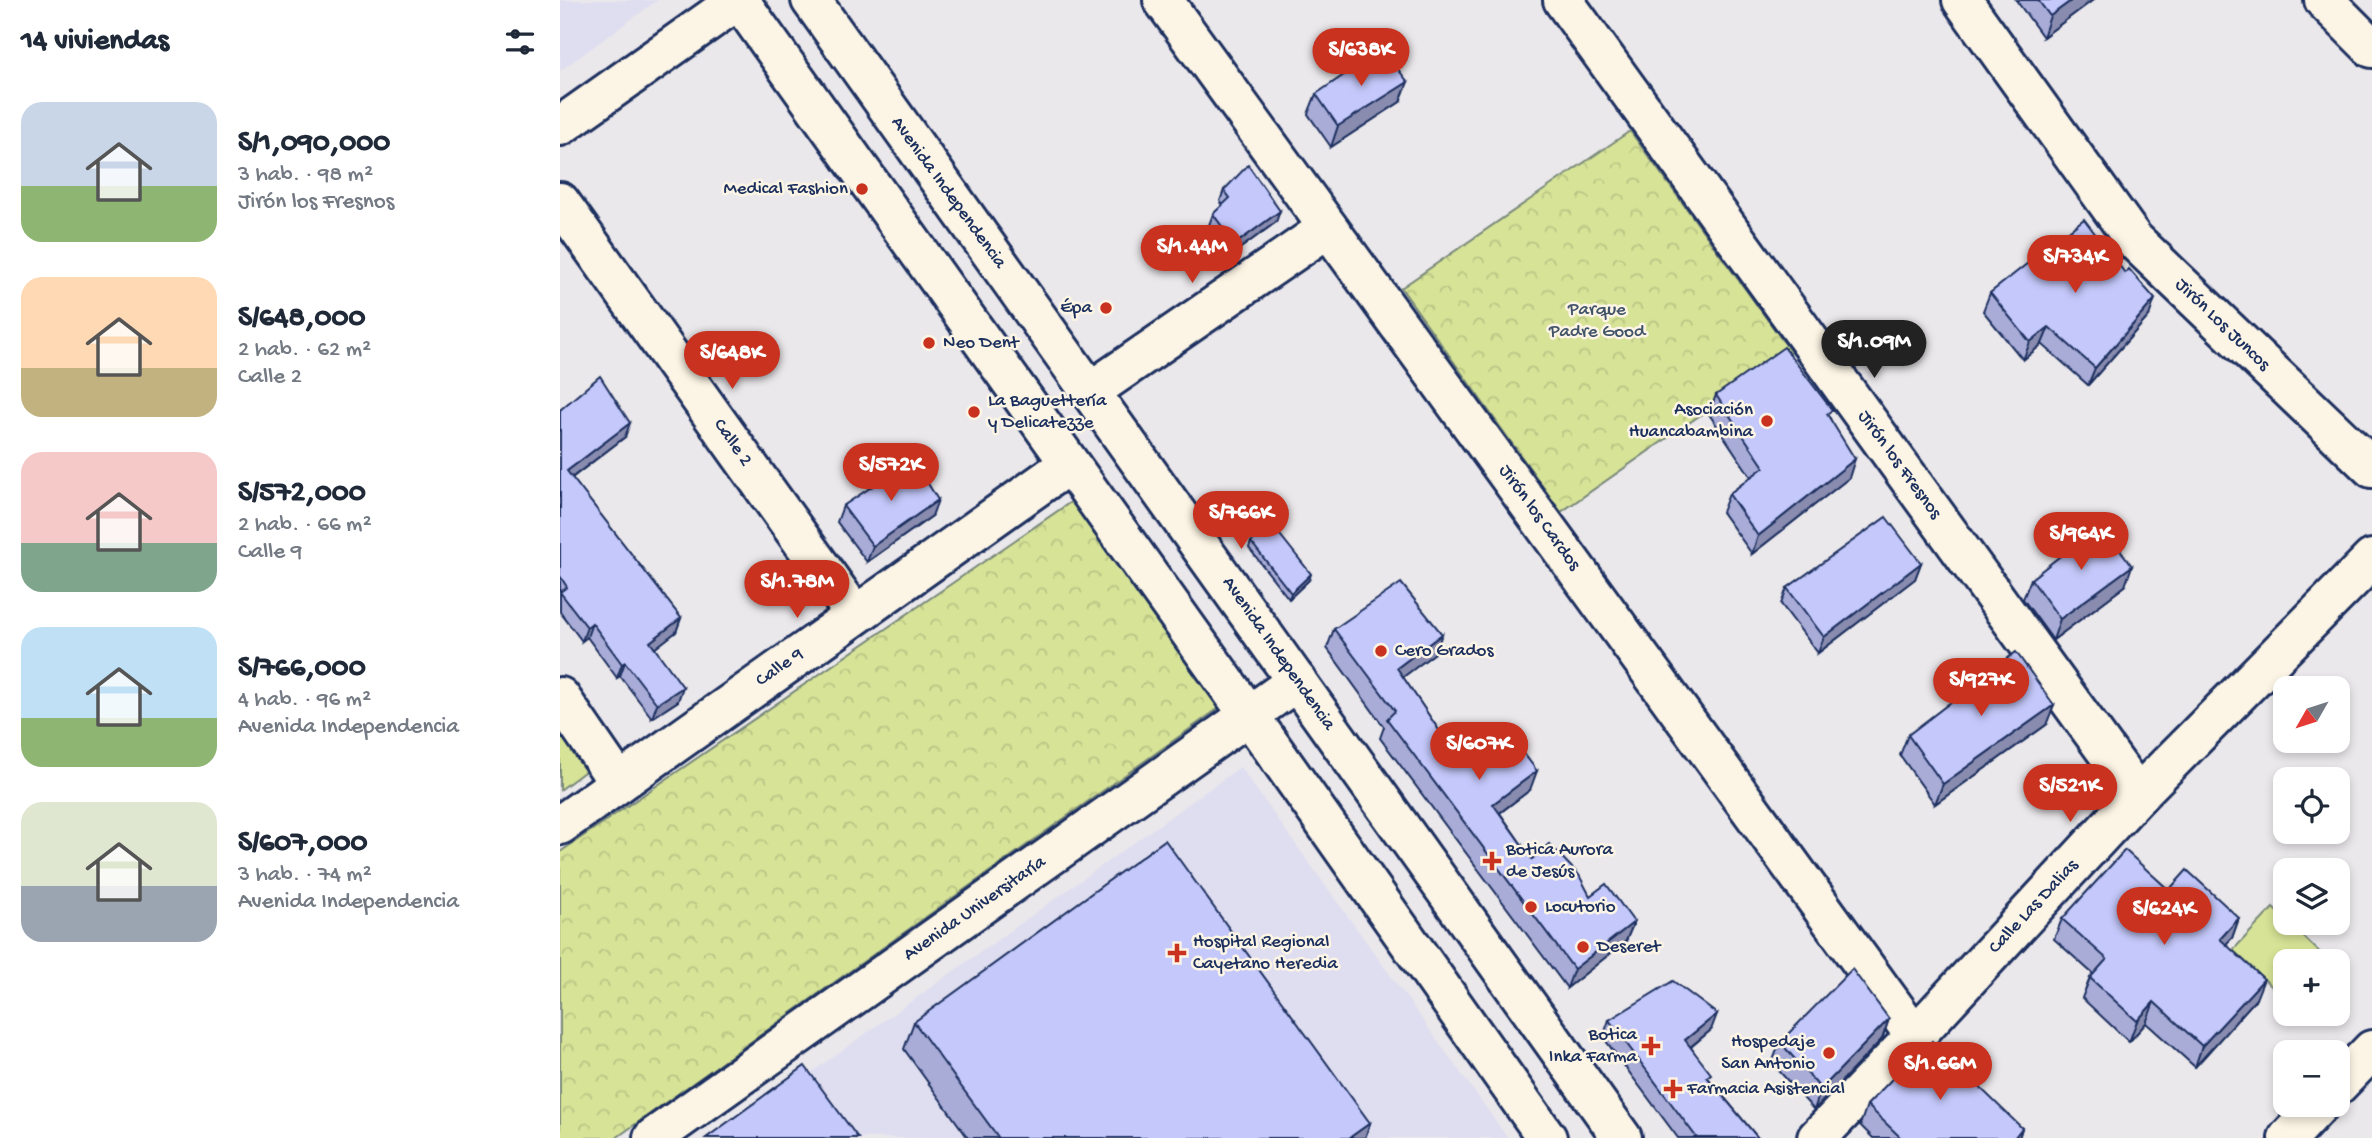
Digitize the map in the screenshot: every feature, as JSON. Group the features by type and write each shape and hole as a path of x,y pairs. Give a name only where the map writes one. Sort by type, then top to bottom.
{"street":[{"path":"560,126 738,0 1249,715 1547,1138"},
{"name":"Avenida Independencia","path":"811,0 1622,1138"},
{"name":"Jirón los Cardos","path":"1163,0 1915,1036"},
{"name":"Jirón los Fresnos","path":"1563,0 2138,795"},
{"name":"Jirón Los Juncos","path":"1962,0 2134,240 2372,467"},
{"path":"2324,0 2372,48"},
{"name":"Calle 2","path":"560,202 855,615"},
{"path":"1091,391 1328,228"},
{"name":"Calle 9","path":"560,825 1069,464"},
{"name":"Calle Las Dalias","path":"1817,1138 2138,795 2372,559"},
{"name":"Avenida Universitaría","path":"653,1138 1297,681"},
{"path":"560,697 619,783"},
{"path":"2350,1072 2372,1049"},
{"path":"2288,1138 2308,1117"}],"shaded area":[{"path":"560,0 658,0 560,71"},
{"name":"Hospital Regional Cayetano Heredia","path":"1240,767 1508,1138 719,1138"}],"green space":[{"name":"Parque Padre Good","path":"1630,131 1791,352 1561,512 1401,288"},
{"path":"1078,497 1222,706 616,1138 560,1138 560,852"},
{"path":"560,729 588,769 560,790"},
{"path":"2273,908 2273,935 2302,935 2316,949 2273,949 2273,988 2233,950"}],"building":[{"path":"2038,0 2072,0 2050,16"},
{"path":"1382,49 1408,82 1338,126 1316,94"},
{"path":"1248,165 1280,211 1235,244 1213,214 1230,198 1224,190"},
{"path":"2084,219 2125,273 2129,269 2155,299 2095,368 2049,327 2030,342 1990,293"},
{"path":"1784,347 1832,410 1827,414 1855,459 1758,536 1729,494 1764,467 1716,395"},
{"path":"600,376 630,423 567,471 681,618 650,642 683,687 657,704 625,662 622,664 592,623 587,627 560,592 567,587 560,576 560,410"},
{"path":"913,459 938,500 873,546 843,506"},
{"path":"1886,517 1921,563 1824,637 1787,588"},
{"path":"2101,524 2132,566 2060,619 2031,579"},
{"path":"1273,526 1311,574 1291,593 1251,542"},
{"path":"1401,583 1442,634 1397,668 1457,757 1504,727 1537,771 1493,804 1532,859 1549,844 1579,875 1590,896 1606,884 1634,922 1574,969 1387,719 1395,711 1334,629"},
{"path":"2016,652 2054,705 1943,784 1908,735"},
{"name":"Hospital Regional Cayetano Heredia","path":"1165,840 1370,1123 1349,1138 996,1138 998,1137 914,1022"},
{"path":"2125,850 2169,890 2187,870 2239,918 2220,939 2264,979 2202,1046 2154,1002 2137,1021 2090,978 2107,959 2062,919"},
{"name":"Hospedaje San Antonio","path":"1852,969 1889,1019 1821,1089 1780,1042"},
{"path":"1673,981 1717,1014 1685,1040 1711,1074 1707,1077 1758,1138 1697,1138 1609,1020"},
{"path":"1932,1041 2022,1128 2014,1138 1901,1138 1867,1105"},
{"path":"805,1066 858,1138 706,1138"}],"place":[{"name":"Medical Fashion","path":"862,189"},
{"name":"Épa","path":"1106,308"},
{"name":"Neo Dent","path":"929,343"},
{"name":"La Baguettería y Delicatezze","path":"974,412"},
{"name":"Asociación Huancabambina","path":"1767,421"},
{"name":"Cero Grados","path":"1381,651"},
{"name":"Botica Aurora de Jesús","path":"1492,861"},
{"name":"Locutorio","path":"1531,907"},
{"name":"Deseret","path":"1583,947"},
{"name":"Hospital Regional Cayetano Heredia","path":"1177,953"},
{"name":"Botica Inka Farma","path":"1651,1046"},
{"name":"Hospedaje San Antonio","path":"1829,1053"},
{"name":"Farmacia Asistencial","path":"1673,1089"}]}
